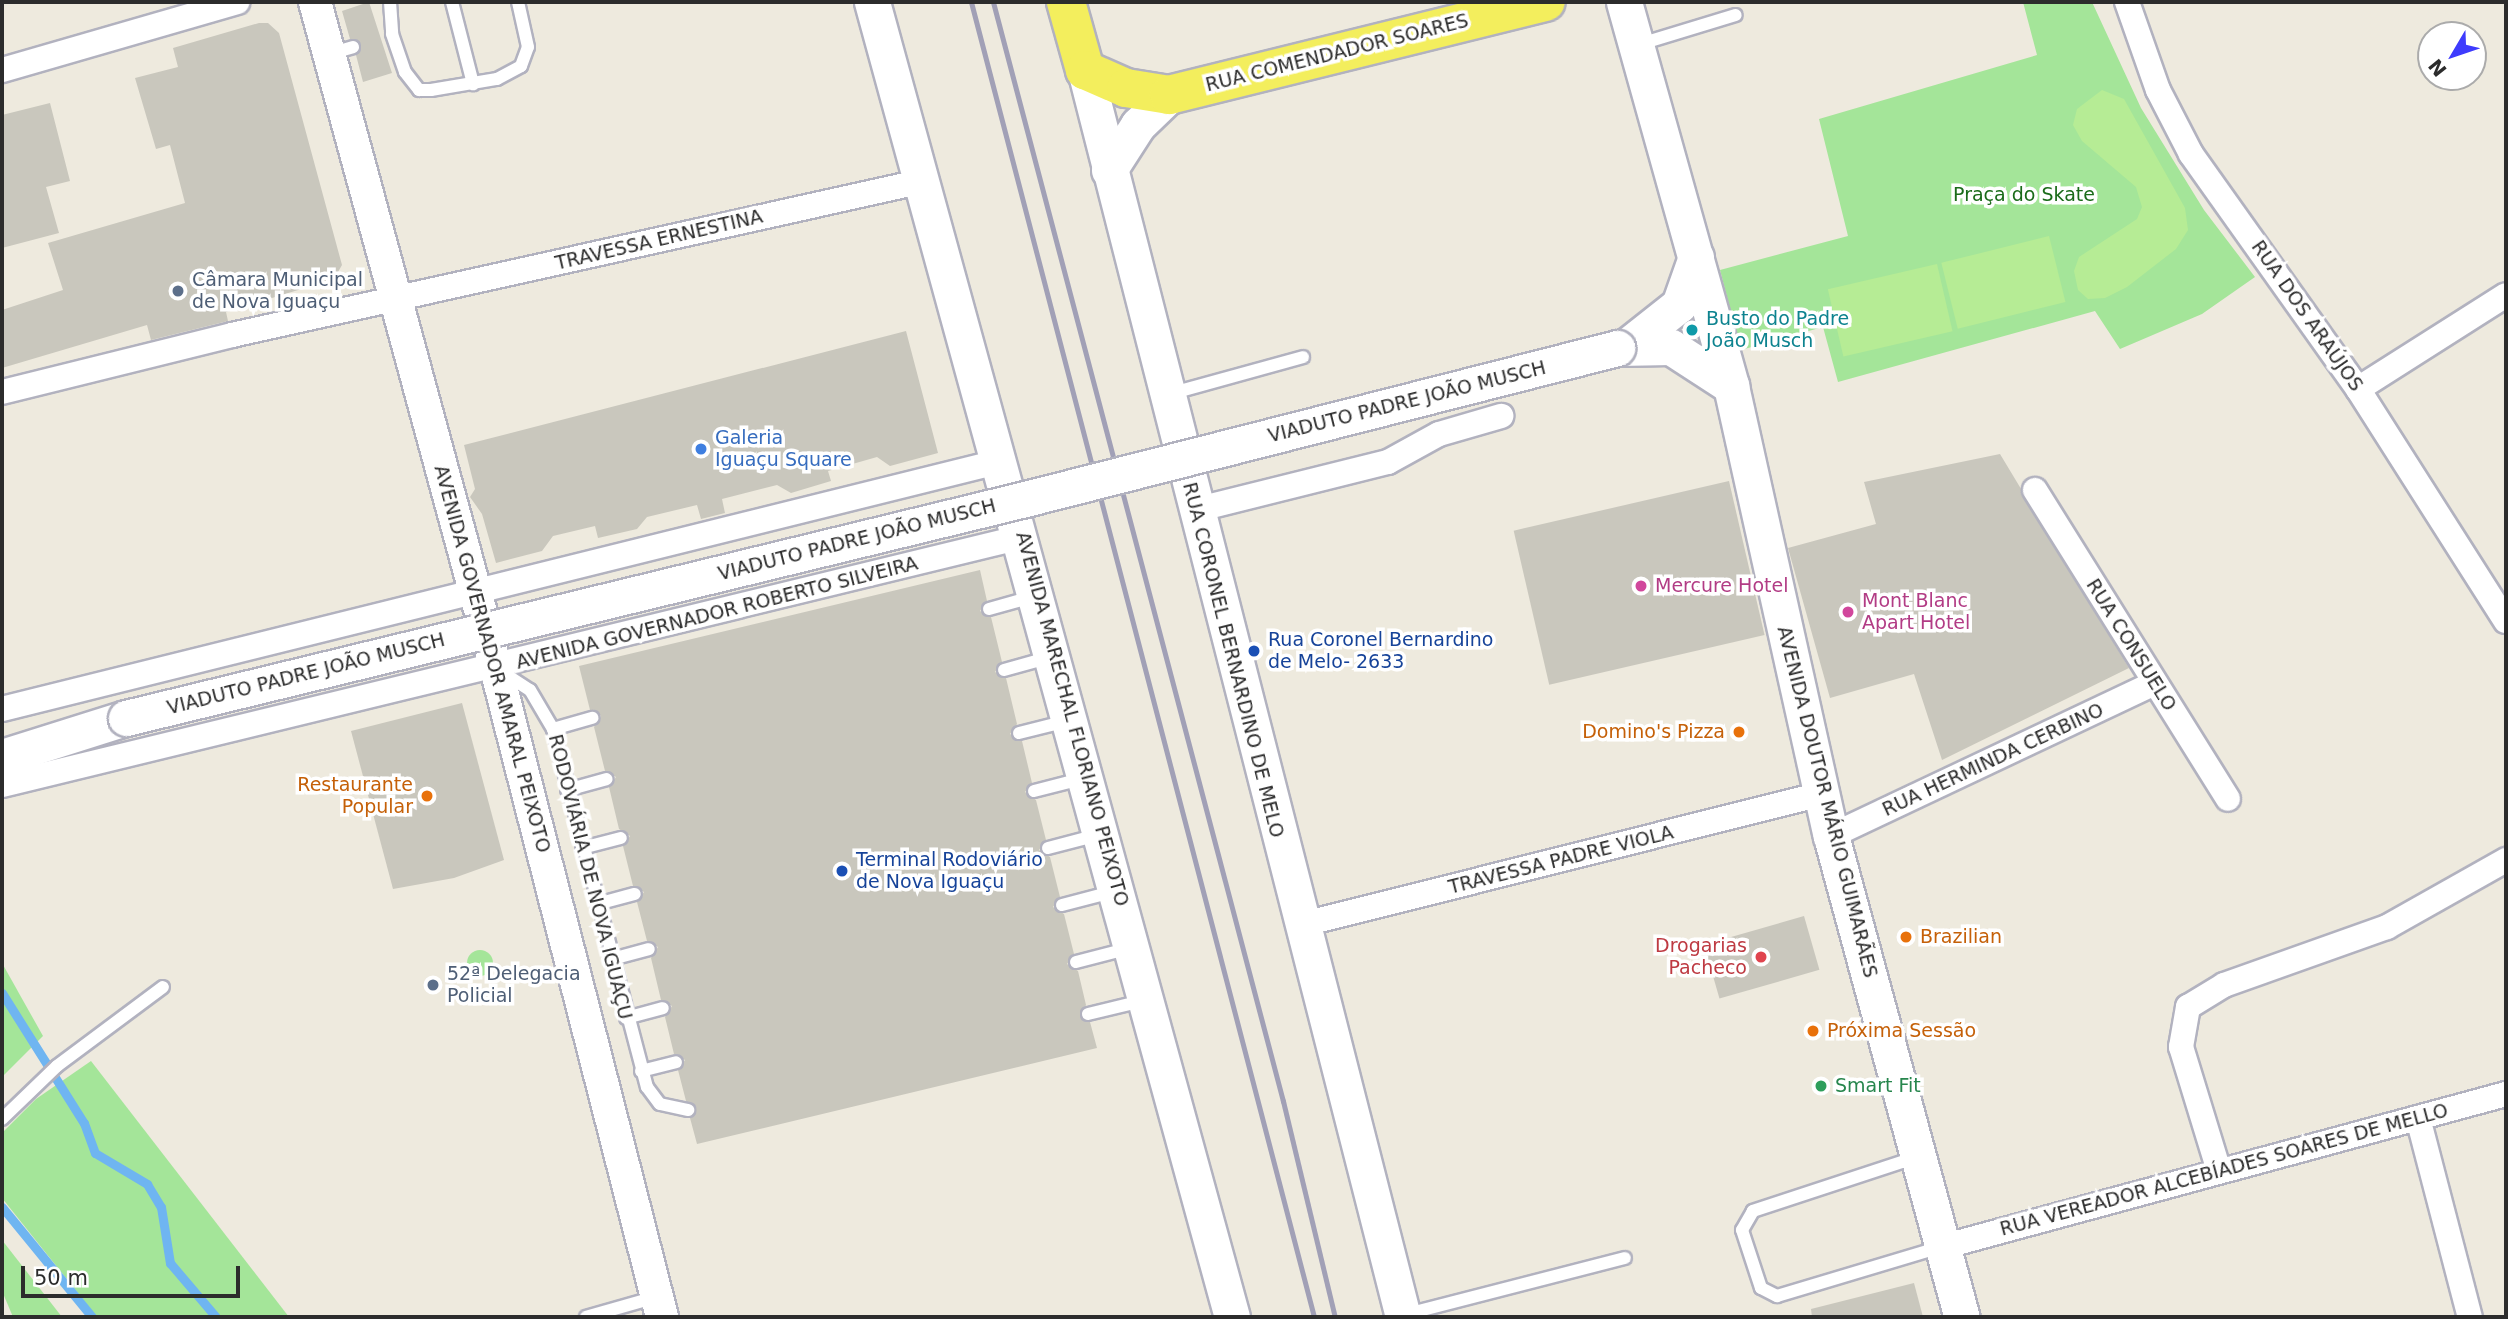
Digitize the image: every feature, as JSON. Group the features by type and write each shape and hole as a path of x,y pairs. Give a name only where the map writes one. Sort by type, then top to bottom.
{"main road":[{"name":"AVENIDA MARECHAL FLORIANO PEIXOTO","path":"872,2 1039,595 1232,1317"},
{"name":"RUA CORONEL BERNARDINO DE MELO","path":"1066,2 1300,925 1403,1316"},
{"name":"RUA COMENDADOR SOARES","path":"1085,70 1126,88 1169,95 1546,2"},
{"name":"AVENIDA DOUTOR MÁRIO GUIMARÃES","path":"1624,2 1731,386 1831,836 1962,1317"},
{"path":"1109,170 1139,125 1169,95"},
{"name":"VIADUTO PADRE JOÃO MUSCH","path":"1622,347 1679,305 1696,257"},
{"name":"VIADUTO PADRE JOÃO MUSCH","path":"2,735 84,727 126,718 1033,498 1622,347 1681,351 1731,386"},
{"name":"VIADUTO PADRE JOÃO MUSCH","path":"2,757 84,727"}],"street":[{"path":"2,70 237,2"},
{"name":"AVENIDA GOVERNADOR AMARAL PEIXOTO","path":"315,2 341,50 395,299 496,668 659,1307"},
{"name":"RUA DOS ARAÚJOS","path":"2127,2 2176,129 2358,389 2506,621"},
{"name":"TRAVESSA ERNESTINA","path":"2,393 395,299 923,181"},
{"path":"2358,389 2504,301"},
{"path":"1195,510 1388,462 1440,434 1501,416"},
{"path":"2,709 1002,461"},
{"name":"RUA CONSUELO","path":"2035,490 2228,799"},
{"name":"AVENIDA GOVERNADOR ROBERTO SILVEIRA","path":"2,785 496,668 1022,537"},
{"name":"RUA HERMINDA CERBINO","path":"1831,836 2155,683"},
{"name":"TRAVESSA PADRE VIOLA","path":"1300,925 1821,794"},
{"path":"2219,1171 2181,1047 2188,1007 2224,985 2387,927 2506,860"},
{"name":"RUA VEREADOR ALCEBÍADES SOARES DE MELLO","path":"1942,1247 2506,1094"},
{"path":"2418,1118 2470,1317"}],"lane":[{"path":"390,2 386,36 405,72 419,90 472,84 511,73 526,59 518,2"},
{"path":"452,2 472,84"},
{"path":"1637,45 1736,15"},
{"path":"1166,395 1303,357"},
{"path":"989,609 1039,595"},
{"path":"1004,670 1055,656"},
{"name":"RODOVIÁRIA DE NOVA IGUAÇU","path":"496,668 530,690 553,729 641,1071 660,1104 688,1110"},
{"path":"553,729 592,718"},
{"path":"1020,733 1072,719"},
{"path":"1034,791 1088,777"},
{"path":"568,790 607,779"},
{"path":"1048,848 1103,834"},
{"path":"582,848 621,838"},
{"path":"1062,905 1118,891"},
{"path":"597,904 635,894"},
{"path":"1076,962 1134,947"},
{"path":"612,959 649,949"},
{"path":"2,1119 57,1066 163,987"},
{"path":"1088,1014 1148,999"},
{"path":"626,1018 663,1008"},
{"path":"641,1071 676,1062"},
{"path":"1918,1157 1753,1211 1742,1230 1761,1288 1777,1296 1942,1247"},
{"path":"1403,1316 1625,1258"},
{"path":"586,1317 659,1307"}],"green space":[{"name":"Praça do Skate","path":"2023,2 2092,2 2141,108 2204,210 2255,277 2202,314 2120,349 2095,311 1838,382 1823,327 1741,350 1720,270 1848,236 1819,119 2037,55"},
{"path":"2102,90 2124,99 2185,208 2188,230 2176,249 2127,287 2105,298 2088,299 2078,290 2074,271 2079,257 2137,219 2142,207 2136,187 2082,141 2073,125 2077,109"},
{"path":"2049,236 2065,302 1958,329 1941,263"},
{"path":"1937,264 1953,331 1843,356 1828,289"},
{"path":"480,950 489,954 493,963 489,972 480,976 471,972 467,963 471,954"},
{"path":"2,963 43,1036 2,1077"},
{"path":"91,1061 289,1317 97,1317 2,1198 2,1133 36,1099"},
{"path":"2,1240 62,1317 13,1317 2,1291"}],"building":[{"path":"369,2 392,73 363,82 356,55 361,44 350,39 342,11"},
{"path":"259,23 268,23 279,33 342,265 334,279 226,312 228,321 151,340 147,325 2,368 2,310 63,290 48,243 185,203 170,145 156,149 135,78 178,67 173,48"},
{"path":"50,103 70,181 46,187 59,233 2,248 2,115"},
{"name":"Galeria Iguaçu Square","path":"906,331 938,453 890,466 877,457 828,471 831,481 791,493 777,485 722,499 725,513 701,519 697,505 647,517 637,529 598,538 595,526 553,536 542,551 496,563 482,514 470,497 475,489 464,445"},
{"path":"2000,454 2129,668 1942,760 1914,674 1830,698 1788,548 1876,524 1864,482"},
{"name":"Mercure Hotel","path":"1729,481 1765,635 1549,685 1514,531"},
{"name":"Terminal Rodoviário de Nova Iguaçu","path":"980,570 987,601 980,611 991,617 1002,662 995,672 1006,678 1017,724 1010,734 1022,741 1032,783 1025,792 1036,800 1046,840 1039,850 1050,857 1060,897 1053,907 1064,914 1074,954 1067,964 1078,971 1086,1005 1080,1017 1090,1022 1097,1048 697,1144 690,1118 696,1108 686,1101 678,1070 685,1060 674,1054 665,1017 672,1006 661,1000 651,958 658,947 647,941 637,902 644,892 633,886 623,846 630,836 619,829 609,787 616,777 605,771 594,727 601,716 590,710 579,666"},
{"name":"Restaurante Popular","path":"462,703 504,860 454,878 393,889 351,731"},
{"name":"Drogarias Pacheco","path":"1804,916 1819,970 1719,998 1704,945"},
{"path":"1914,1283 1923,1317 1812,1317 1811,1309"}],"waterway":[{"path":"2,993 84,1123 95,1153 147,1184 161,1207 170,1263 216,1317"},
{"path":"2,1207 92,1317"}],"railway":[{"path":"971,2 1314,1317"},
{"path":"993,2 1283,1101 1335,1317"}],"place":[{"name":"Câmara Municipal de Nova Iguaçu","path":"178,291"},
{"name":"Busto do Padre João Musch","path":"1692,330"},
{"name":"Galeria Iguaçu Square","path":"701,449"},
{"name":"Mercure Hotel","path":"1641,586"},
{"name":"Mont Blanc Apart Hotel","path":"1848,612"},
{"name":"Rua Coronel Bernardino de Melo- 2633","path":"1254,651"},
{"name":"Domino's Pizza","path":"1739,732"},
{"name":"Restaurante Popular","path":"427,796"},
{"name":"Terminal Rodoviário de Nova Iguaçu","path":"842,871"},
{"name":"Brazilian","path":"1906,937"},
{"name":"Drogarias Pacheco","path":"1761,957"},
{"name":"52ª Delegacia Policial","path":"433,985"},
{"name":"Próxima Sessão","path":"1813,1031"},
{"name":"Smart Fit","path":"1821,1086"}]}
